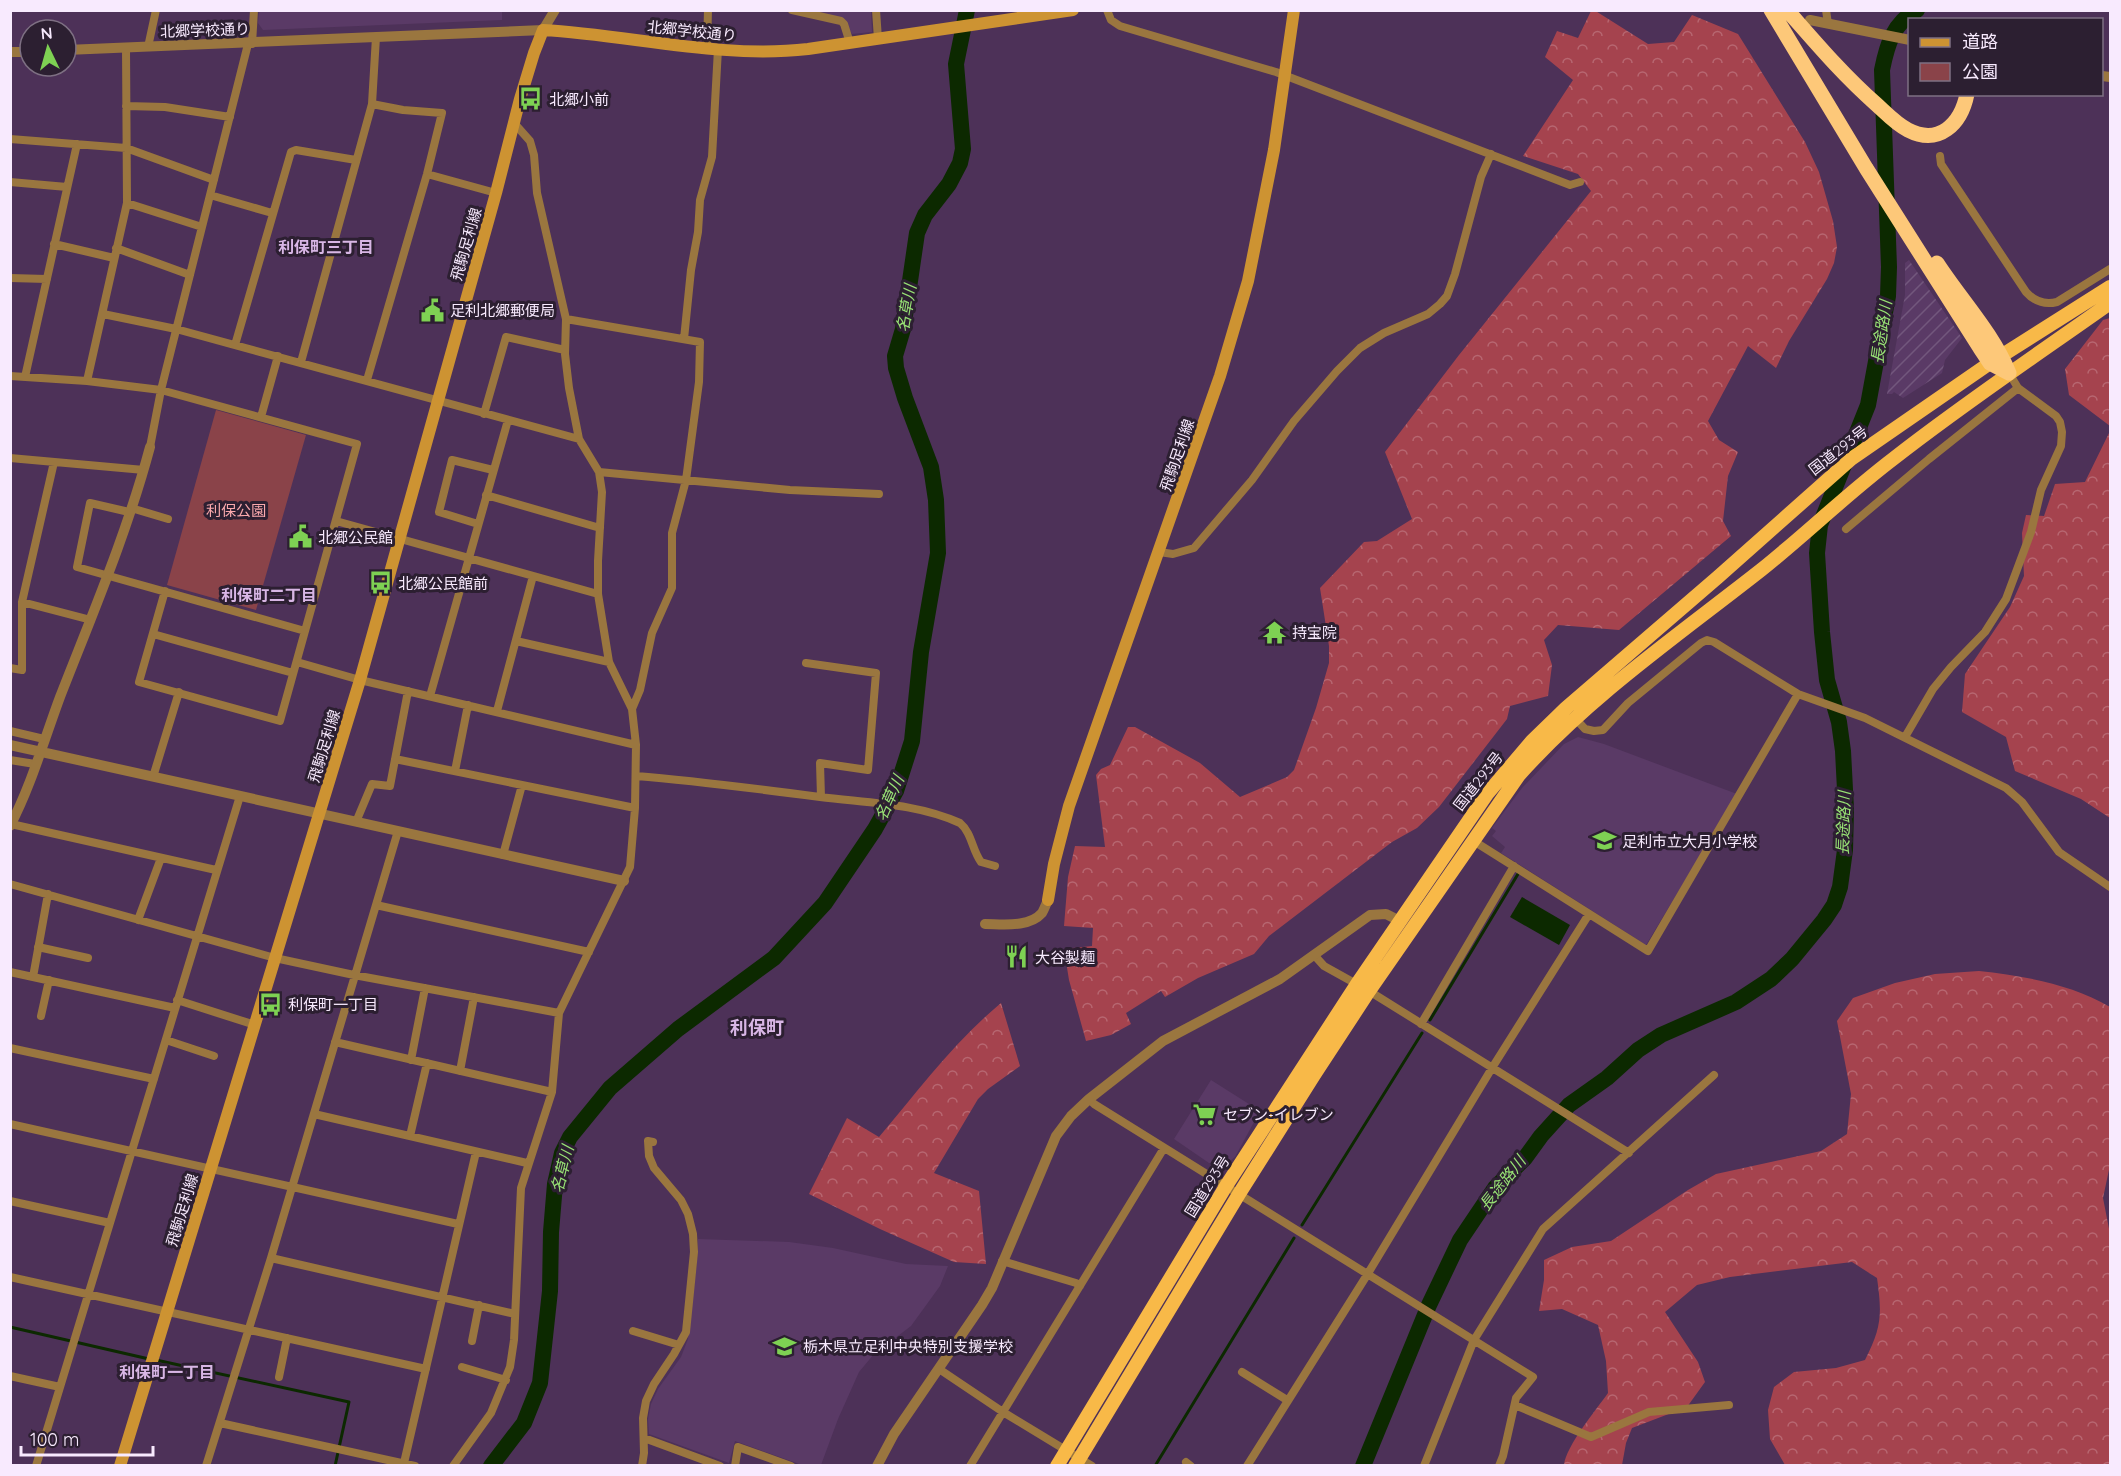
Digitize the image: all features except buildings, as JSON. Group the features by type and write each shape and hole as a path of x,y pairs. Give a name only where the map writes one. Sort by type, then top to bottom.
{"highway":[{"path":"1771,10 1902,218 1996,359 2009,373"},
{"path":"1782,10 1868,165"},
{"path":"1787,10 1840,72 1901,126 1917,134 1941,133 1958,120 1966,96"},
{"name":"国道293号","path":"1057,1466 1226,1186 1363,988 1519,776 1570,713 1824,481 1864,449 1996,359 2110,287"},
{"name":"国道293号","path":"1077,1462 1363,988 1400,921 1487,794 1532,741 1642,661 1762,569 1893,458 2110,303"}],"main road":[{"name":"北郷学校通り","path":"543,30 713,49 776,52 1073,10"},
{"name":"飛駒足利線","path":"1048,900 1054,864 1069,806 1220,376 1248,281 1275,150 1294,10"},
{"name":"飛駒足利線","path":"120,1466 360,680 514,123 543,30"}],"street":[{"path":"148,47 156,10"},
{"path":"216,870 11,825 26,792 39,751 91,620 144,470 161,390 250,44 254,10"},
{"path":"543,30 555,10"},
{"path":"684,339 691,270 699,232 700,200 712,157 713,49 708,10"},
{"path":"792,10 841,21 850,43"},
{"path":"876,10 878,39"},
{"path":"1107,10 1111,20 1120,26 1252,63 1570,185 1580,182"},
{"path":"1826,10 1828,24"},
{"path":"1810,20 1904,39"},
{"name":"北郷学校通り","path":"78,50 543,30"},
{"path":"301,362 372,104 376,37"},
{"path":"87,381 127,202 126,48"},
{"path":"367,380 442,113 403,110 372,104"},
{"path":"126,106 165,107 230,117"},
{"path":"453,1466 491,1413 506,1380 512,1356 521,1188 527,1163 552,1092 559,1013 630,867 635,808 636,745 632,709 609,662 598,594 602,492 598,472 579,439 568,388 565,350 566,319 537,193 532,148 530,141 514,123"},
{"path":"10,139 126,148 214,180"},
{"path":"25,377 77,144"},
{"path":"235,345 291,152 296,150 356,160"},
{"path":"1159,552 1173,554 1194,548 1252,480 1294,421 1360,348 1384,333 1428,314 1447,296 1481,177 1491,154"},
{"path":"1940,156 1941,164 1966,203 2026,292 2035,300 2057,302 2110,268"},
{"path":"426,174 496,193"},
{"path":"10,182 67,187"},
{"path":"210,195 272,213"},
{"path":"127,202 202,227"},
{"path":"54,244 114,258"},
{"path":"116,248 190,275"},
{"path":"10,278 47,279"},
{"path":"103,314 177,329 579,439"},
{"path":"566,319 700,342 699,382 686,480 672,533 672,588 652,633 640,690 632,709"},
{"path":"484,414 506,338 565,350"},
{"path":"261,417 278,356"},
{"path":"1905,737 1933,689 1985,632 2006,599 2031,532 2041,490 2061,446 2062,432 2056,416 2018,388 2009,373"},
{"path":"10,376 87,381 161,390 357,444 280,721 139,682 165,591"},
{"path":"1846,529 2018,388"},
{"path":"429,696 508,420"},
{"path":"10,458 144,470"},
{"path":"478,524 439,512 452,460 493,470"},
{"path":"10,668 22,669 22,602 54,462"},
{"path":"598,472 790,490 879,494"},
{"path":"486,495 600,528"},
{"path":"168,519 90,503 77,567 305,631"},
{"path":"336,521 598,594"},
{"path":"497,711 533,576"},
{"path":"22,602 91,620"},
{"path":"153,634 293,673"},
{"path":"1570,713 1585,729 1603,730 1628,703 1707,640 1714,642 1798,694 1865,718 1981,775 2014,795 2060,852 2110,887"},
{"path":"516,641 609,662"},
{"path":"297,662 360,680 636,745"},
{"path":"806,663 876,673 868,770 820,763 820,797"},
{"path":"356,822 372,784 390,786 408,691"},
{"path":"153,777 179,692"},
{"path":"1473,840 1648,951 1798,694"},
{"path":"455,771 468,705"},
{"path":"10,731 44,739"},
{"path":"10,745 624,881"},
{"path":"394,759 635,808"},
{"path":"10,760 35,764"},
{"path":"636,776 719,783 820,797 897,804 960,823 967,829 975,854 981,862 995,866"},
{"path":"503,855 522,785"},
{"path":"36,1466 240,796"},
{"path":"206,1466 399,831"},
{"path":"138,920 161,858"},
{"path":"1421,1024 1514,866"},
{"path":"10,884 275,958 559,1013"},
{"path":"33,977 48,894"},
{"path":"986,924 1020,923 1032,920 1042,913 1048,900"},
{"path":"376,905 589,952"},
{"path":"877,1466 894,1434 982,1305 1056,1136 1071,1116 1089,1099 1163,1041 1280,979 1370,915 1386,914 1400,921"},
{"path":"1247,1466 1589,914"},
{"path":"38,947 88,958"},
{"path":"1315,956 1324,966 1629,1153"},
{"path":"10,972 176,1004 255,1024"},
{"path":"40,1016 49,980"},
{"path":"411,1059 425,988"},
{"path":"460,1071 474,997"},
{"path":"165,1040 214,1056"},
{"path":"335,1042 552,1092"},
{"path":"10,1048 154,1079"},
{"path":"410,1136 427,1063"},
{"path":"1424,1466 1474,1340 1543,1229 1714,1075"},
{"path":"1089,1099 1533,1377 1516,1398 1503,1456 1498,1466"},
{"path":"314,1114 527,1163"},
{"path":"10,1124 458,1224"},
{"path":"642,1466 643,1418 646,1401 686,1332 694,1252 693,1234 688,1214 681,1200 654,1168 649,1156 648,1141 653,1142"},
{"path":"970,1466 1164,1148"},
{"path":"404,1463 476,1152"},
{"path":"10,1201 110,1223"},
{"path":"271,1258 515,1314"},
{"path":"1002,1261 1080,1286"},
{"path":"10,1277 426,1369"},
{"path":"472,1341 479,1305"},
{"path":"633,1331 679,1345"},
{"path":"279,1377 287,1338"},
{"path":"462,1367 506,1380"},
{"path":"939,1369 1003,1412 1066,1450 1077,1462 1092,1466"},
{"path":"1242,1372 1287,1400"},
{"path":"10,1376 60,1387"},
{"path":"1515,1405 1591,1437 1649,1413 1729,1405"},
{"path":"220,1423 415,1466"},
{"path":"644,1438 720,1466"},
{"path":"735,1466 738,1448 791,1466"}],"shaded area":[{"path":"259,10 502,10 502,20 263,30 258,23"},
{"path":"809,11 871,11 872,32 852,34 843,18"},
{"path":"1909,260 1962,338 1945,360 1942,373 1903,398 1894,392 1887,394 1905,295 1905,263"},
{"name":"足利市立大月小学校","path":"1578,737 1604,744 1737,794 1646,945 1501,853 1505,847 1492,836 1496,831 1492,828 1522,788 1564,744"},
{"path":"1522,897 1570,925 1559,945 1510,917"},
{"path":"1211,1080 1260,1111 1235,1157 1225,1165 1209,1163 1174,1139"},
{"name":"栃木県立足利中央特別支援学校","path":"698,1239 789,1242 833,1248 906,1264 948,1266 940,1286 911,1326 874,1354 859,1372 821,1465 802,1465 735,1441 729,1463 649,1434 648,1419 651,1404 658,1389 681,1357 688,1339"}],"green space":[{"path":"1594,10 1648,44 1674,42 1692,15 1738,34 1805,142 1819,172 1833,221 1837,247 1834,263 1776,368 1748,346 1708,421 1719,440 1738,452 1728,476 1723,521 1731,536 1619,630 1558,625 1544,640 1552,665 1548,696 1510,706 1507,719 1439,807 1417,828 1392,842 1269,936 1254,954 1198,978 1165,997 1161,991 1126,1013 1131,1024 1111,1035 1086,1041 1069,980 1064,949 1092,946 1093,928 1064,926 1068,877 1075,846 1105,847 1096,775 1101,769 1110,765 1128,727 1135,727 1200,763 1240,797 1287,777 1294,770 1329,663 1329,646 1320,588 1364,542 1377,541 1412,519 1385,452 1459,355 1591,191 1578,174 1523,156 1573,80 1545,57 1557,31 1578,38 1591,11"},
{"path":"2110,318 2110,426 2069,395 2065,369 2103,320"},
{"name":"利保公園","path":"216,410 306,435 256,610 167,585"},
{"path":"2110,431 2110,818 2081,799 2015,771 2006,737 1962,712 1965,674 2010,607 2024,576 2022,533 2026,515 2044,516 2055,484 2085,482"},
{"path":"1979,971 2047,982 2079,992 2110,1007 2110,1165 2103,1198 2110,1234 2110,1465 1785,1465 1770,1439 1768,1410 1774,1387 1794,1372 1836,1368 1865,1360 1878,1329 1880,1301 1877,1278 1852,1262 1730,1277 1697,1285 1665,1312 1698,1362 1705,1382 1687,1407 1632,1428 1626,1443 1622,1465 1564,1465 1576,1438 1608,1393 1606,1361 1598,1325 1562,1309 1539,1311 1544,1280 1544,1260 1572,1247 1611,1241 1716,1174 1821,1151 1847,1134 1851,1094 1837,1021 1853,998 1895,983 1935,974"},
{"path":"1001,1003 1020,1066 978,1099 934,1173 979,1191 986,1264 954,1262 809,1194 847,1118 879,1137 952,1050"}],"waterway":[{"name":"名草川","path":"491,1466 524,1423 540,1383 550,1291 555,1184 562,1153 570,1137 610,1088 678,1029 774,958 825,903 875,829 896,791 912,741 921,652 938,553 936,500 931,467 905,398 896,368 895,356 903,329 917,233 925,215 949,184 960,163 963,149 956,64 967,10"},
{"name":"長途路川","path":"1363,1466 1429,1305 1460,1240 1495,1188 1525,1158 1569,1105 1607,1078 1638,1050 1661,1035 1736,1002 1771,979 1792,959 1834,905 1840,887 1845,850 1846,809 1839,722 1827,680 1817,553 1820,525 1868,405 1888,296 1882,70 1892,36 1902,21 1917,10"},
{"path":"1430,1020 1518,874"},
{"path":"1302,1225 1422,1033"},
{"path":"1155,1466 1294,1238"},
{"path":"10,1327 149,1359"},
{"path":"156,1360 349,1402 335,1466"}],"place":[{"name":"北郷小前","path":"531,99"},
{"name":"足利北郷郵便局","path":"432,310"},
{"name":"北郷公民館","path":"300,537"},
{"name":"北郷公民館前","path":"380,583"},
{"name":"持宝院","path":"1274,632"},
{"name":"足利市立大月小学校","path":"1604,841"},
{"name":"大谷製麺","path":"1017,957"},
{"name":"利保町一丁目","path":"270,1004"},
{"name":"セブン-イレブン","path":"1205,1114"},
{"name":"栃木県立足利中央特別支援学校","path":"785,1346"}],"district":[{"name":"利保町三丁目","path":"326,247"},
{"name":"利保町二丁目","path":"269,595"},
{"name":"利保町","path":"757,1027"},
{"name":"利保町一丁目","path":"167,1372"}]}
